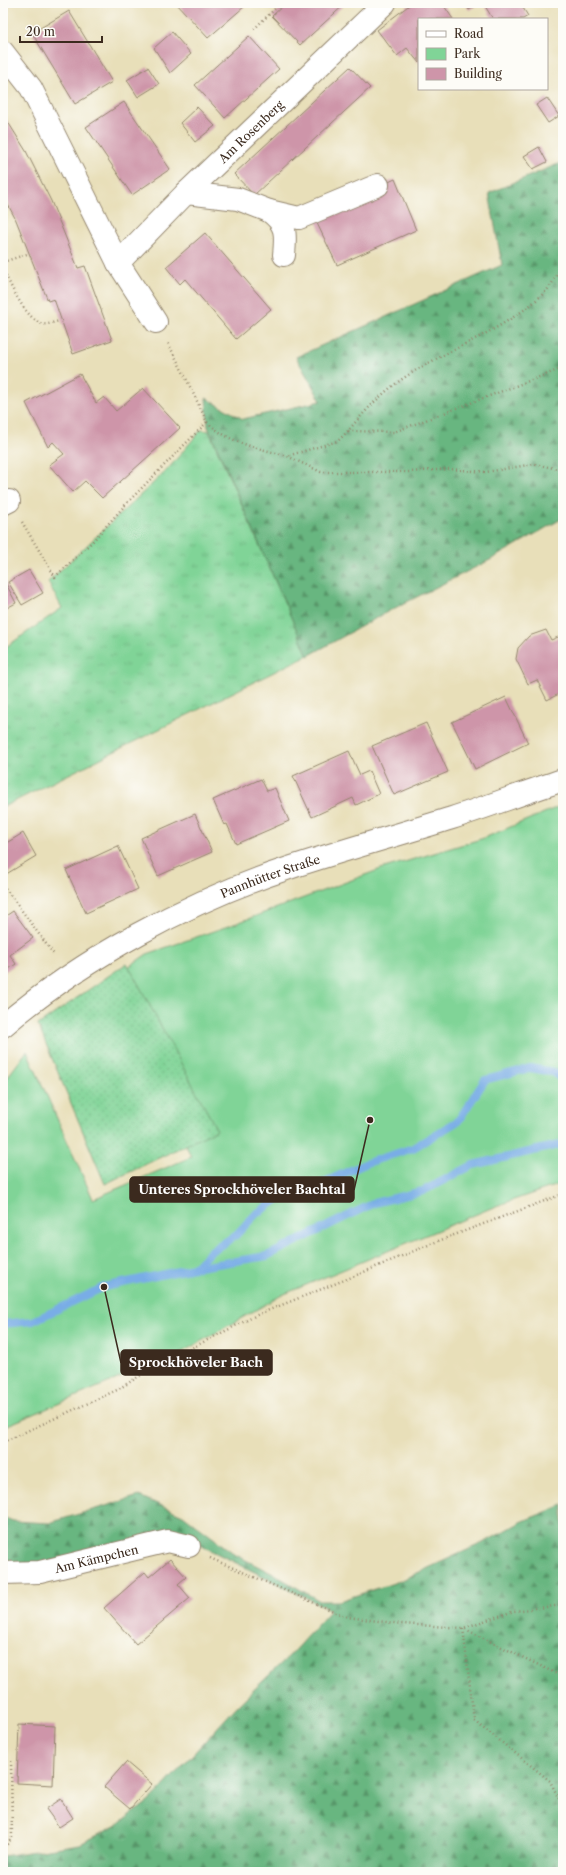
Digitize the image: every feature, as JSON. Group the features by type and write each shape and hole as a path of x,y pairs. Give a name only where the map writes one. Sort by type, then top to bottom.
{"street":[{"name":"Am Rosenberg","path":"118,263 186,193 386,3"},
{"path":"3,52 31,88 118,263 156,322"},
{"path":"186,193 238,200 269,211 299,218 378,185"},
{"path":"269,211 279,218 285,227 284,255"},
{"name":"Pannhütter Straße","path":"3,1026 42,994 142,932 227,892 288,868 451,818 563,780"},
{"name":"Am Kämpchen","path":"3,1572 40,1572 168,1541 189,1546"}],"path":[{"path":"254,29 281,3"},
{"path":"3,262 27,254"},
{"path":"287,456 338,441 367,409 398,382 435,359 519,314 546,292 563,265"},
{"path":"3,268 8,284 17,298 38,321 46,324 59,321"},
{"path":"156,322 183,372 207,422 229,439 287,456 321,472 410,472 449,469 486,472 534,464 563,470"},
{"path":"348,431 394,432 563,368"},
{"path":"29,533 55,577 92,542 127,503 207,422"},
{"path":"3,885 69,976"},
{"path":"3,1442 117,1390 154,1367 259,1314 433,1243 563,1194"},
{"path":"189,1546 220,1564 347,1617 402,1624 463,1628 514,1611 563,1605"},
{"path":"463,1628 563,1677"},
{"path":"463,1628 474,1720 550,1781 563,1807"},
{"path":"3,1843 7,1844 12,1838 11,1758"}],"green space":[{"path":"563,162 563,518 490,560 389,611 308,656 208,427 206,398 243,419 321,401 296,357 502,265 489,193"},
{"path":"201,430 209,431 308,655 3,807 3,649 62,608 48,582 168,469"},
{"path":"563,805 563,1183 496,1206 282,1295 184,1351 3,1427 3,1083 27,1051 93,1199 191,1157 118,974 147,954 237,923 381,869 484,838"},
{"path":"127,963 217,1130 105,1184 38,1025"},
{"path":"139,1496 183,1515 236,1555 320,1601 339,1601 400,1581 487,1541 521,1522 563,1505 563,1872 3,1872 3,1856 80,1844 116,1826 152,1799 238,1705 290,1655 331,1610 188,1539 3,1569 3,1517 13,1521 49,1523"}],"building":[{"path":"176,3 243,3 245,6 208,38"},
{"path":"286,3 346,3 300,45 272,16"},
{"path":"412,3 442,3 452,18 418,18 418,62 407,48 397,56 377,30"},
{"path":"465,3 480,3 469,10"},
{"path":"483,3 520,3 528,16 525,18 492,18"},
{"path":"69,11 112,82 75,104 32,33"},
{"path":"172,32 191,54 170,73 154,48"},
{"path":"249,36 279,69 225,118 195,85"},
{"path":"148,67 159,84 138,97 127,80"},
{"path":"350,67 370,88 254,195 234,174"},
{"path":"547,98 559,116 548,123 536,105"},
{"path":"124,102 170,169 132,195 86,127"},
{"path":"197,107 215,126 195,142 180,123"},
{"path":"3,114 26,151 51,201 78,268 85,266 112,340 73,354 54,299 48,301 16,220 3,195"},
{"path":"539,147 547,162 533,169 524,156"},
{"path":"395,179 416,230 337,265 314,217"},
{"path":"205,233 271,309 236,339 185,279 180,284 166,267"},
{"path":"80,374 96,403 104,397 116,411 143,388 180,428 102,498 85,481 73,492 49,465 64,454 53,442 48,447 26,403"},
{"path":"29,570 43,593 22,605 8,582"},
{"path":"3,578 16,603 3,610"},
{"path":"546,630 551,640 563,635 563,692 547,700 537,680 528,684 516,659 518,648 529,636"},
{"path":"506,697 528,743 475,769 452,722"},
{"path":"426,723 448,772 394,795 372,746"},
{"path":"349,751 360,775 369,771 379,794 356,805 353,798 312,817 293,776"},
{"path":"261,779 267,791 275,788 289,821 236,844 227,824 224,825 213,800"},
{"path":"195,814 212,852 158,876 141,838"},
{"path":"23,833 36,856 3,876 3,845"},
{"path":"118,846 138,889 86,913 66,870"},
{"path":"13,911 33,938 10,955 16,964 3,973 3,918"},
{"path":"170,1559 186,1577 178,1584 190,1598 136,1644 104,1608 145,1572 149,1577"},
{"path":"19,1724 55,1726 53,1785 17,1783"},
{"path":"126,1762 152,1784 130,1809 104,1787"},
{"path":"61,1799 73,1818 59,1827 46,1809"}],"waterway":[{"path":"194,1268 211,1251 235,1236 256,1214 277,1200 316,1186 367,1163 413,1148 458,1121 485,1080 530,1068 554,1072 563,1081"},
{"path":"3,1324 33,1321 104,1287 193,1268 267,1256 374,1203 423,1191 473,1165 563,1144"}],"place":[{"name":"Unteres Sprockhöveler Bachtal","path":"370,1120"},
{"name":"Sprockhöveler Bach","path":"104,1287"}]}
